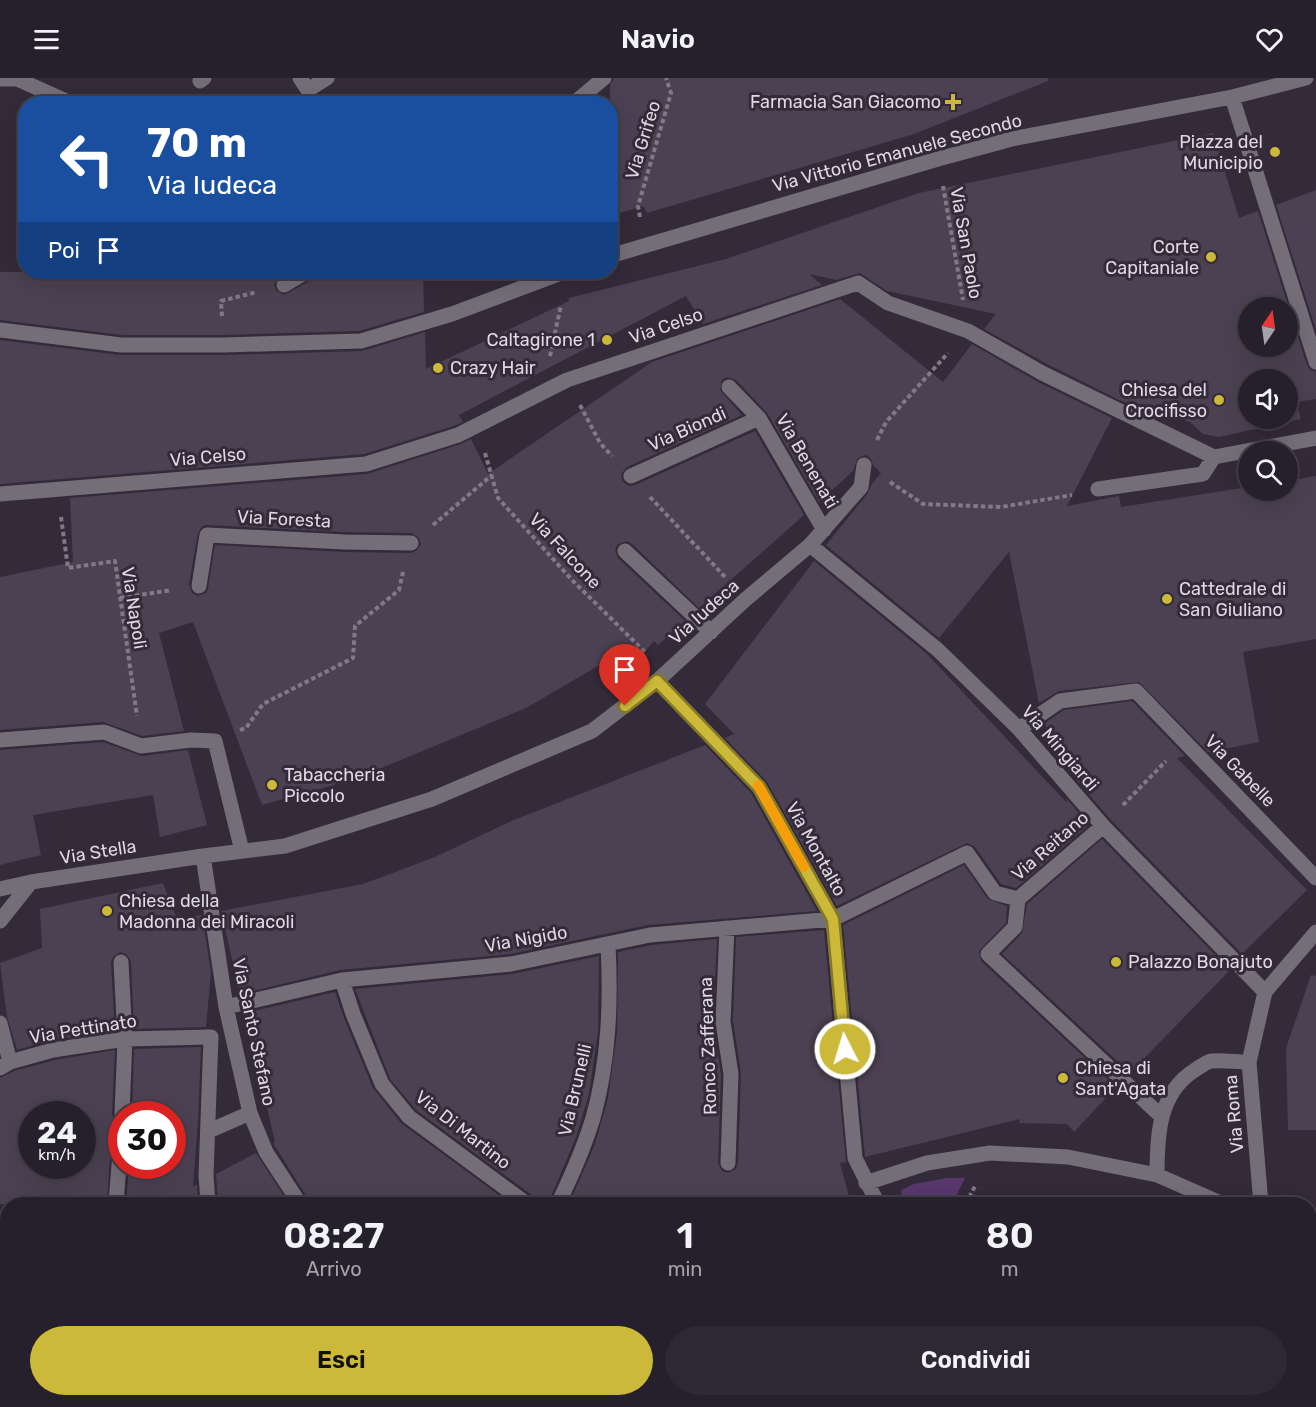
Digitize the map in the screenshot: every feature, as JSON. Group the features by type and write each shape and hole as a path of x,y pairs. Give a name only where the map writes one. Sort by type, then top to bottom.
{"street":[{"path":"300,78 308,90 327,78"},
{"path":"583,96 604,78"},
{"name":"Via Vittorio Emanuele Secondo","path":"618,253 1012,139 1198,105 1306,78"},
{"path":"0,79 16,79 55,96"},
{"path":"1232,97 1316,362"},
{"path":"284,285 294,279"},
{"path":"0,330 121,345 361,341 453,314 546,279"},
{"name":"Via Celso","path":"0,494 366,464 458,435 567,380 858,283 888,303 968,332 1042,373 1214,457"},
{"name":"Via Benenati","path":"729,387 759,418 824,530"},
{"name":"Via Biondi","path":"631,476 759,418"},
{"path":"1098,489 1203,474 1214,457 1316,438"},
{"name":"Via Iudeca","path":"203,856 285,846 432,799 592,731 662,677 810,546 861,487 864,465"},
{"name":"Via Foresta","path":"199,586 207,535 411,543"},
{"name":"Via Mingiardi","path":"810,546 938,650 1019,729 1102,826 1264,992"},
{"path":"624,551 711,632"},
{"name":"Via Montalto","path":"662,677 759,787 833,919 855,1158 874,1197"},
{"name":"Via Gabelle","path":"1019,729 1060,701 1136,691 1316,878"},
{"path":"0,740 104,732 141,746 191,740 214,741 242,852"},
{"name":"Via Reitano","path":"833,919 967,854 996,893 1018,899 1102,826"},
{"name":"Via Stella","path":"0,889 31,882 203,856"},
{"name":"Via Santo Stefano","path":"203,856 226,1007 250,1113 266,1152 295,1197"},
{"path":"0,921 31,882"},
{"path":"1018,899 1015,927 987,954 1161,1116"},
{"name":"Via Nigido","path":"226,1007 342,980 511,964 650,935 833,919"},
{"name":"Ronco Zafferana","path":"727,928 723,1022 731,1074 728,1163"},
{"name":"Via Roma","path":"1260,1197 1249,1062 1264,992 1316,932"},
{"name":"Via Brunelli","path":"561,1197 593,1119 606,1059 611,989 608,944"},
{"path":"121,962 125,1039 123,1101"},
{"name":"Via Di Martino","path":"342,980 353,1014 382,1084 409,1117 518,1197"},
{"path":"0,1023 5,1065"},
{"name":"Via Pettinato","path":"5,1065 53,1050 125,1039 211,1037 209,1131"},
{"path":"1158,1176 1158,1135 1161,1116 1168,1100 1184,1077 1209,1061 1249,1062"},
{"path":"208,1197 206,1175 209,1131 250,1113"},
{"path":"867,1183 927,1163 990,1153 1068,1157 1158,1176 1208,1197"},
{"path":"116,1197 118,1179"}],"path":[{"name":"Via Grifeo","path":"645,244 638,206 671,93 666,78"},
{"name":"Via San Paolo","path":"938,159 968,332"},
{"path":"224,345 221,301 284,285"},
{"path":"543,392 561,304"},
{"path":"968,332 886,422 864,465 923,504 1001,507 1098,489"},
{"name":"Via Falcone","path":"478,426 498,498 662,677"},
{"path":"214,741 246,728 263,704 353,658 355,626 399,591 411,543 492,475"},
{"name":"Via Napoli","path":"57,490 68,568 115,561 141,746"},
{"path":"120,597 199,586"},
{"name":"Via Reitano","path":"1102,826 1185,741"}],"shaded area":[{"path":"947,1178 965,1178 956,1197 902,1197 901,1190 914,1184"}],"building":[{"path":"614,78 1048,78 1048,81 914,134 647,213 643,206 618,214 618,96 610,96 610,85"},
{"path":"1213,133 1239,218 1258,211 1285,297 1238,297 1238,357 1298,357 1298,337 1307,365 1310,370 1316,372 1316,399 1298,402 1298,369 1238,369 1238,429 1255,429 1219,437 1203,434 1190,422 1121,401 984,329 996,314 887,291 860,273 836,280 809,274 822,285 703,324 686,296 459,415 463,422 364,454 0,484 0,340 120,355 224,355 362,351 425,332 426,369 569,301 569,298 726,259 919,193"},
{"path":"1316,190 1316,330 1276,205"},
{"path":"0,272 18,272 18,279 278,279 274,285 276,290 284,295 312,279 423,279 424,312 359,331 122,335 0,320"},
{"path":"840,299 943,382 972,344 1038,382 1112,418 1067,506 1119,496 1121,507 1238,489 1238,501 1298,501 1298,479 1316,476 1316,639 1243,652 1259,742 1208,752 1139,682 1059,691 1039,703 1009,552 939,638 826,545 868,493 871,485 881,473 870,458 865,455 857,459 853,471 819,502 767,413 736,380 727,377 722,380 720,390 742,415 627,467 621,474 622,481 629,486 635,485 755,431 804,515 699,608 632,544 627,541 618,544 615,549 618,558 685,621 658,645 654,641 625,674 610,659 526,708 355,779 262,805 193,622 159,633 184,731 142,736 103,722 0,730 0,577 73,562 70,498 367,474 471,439 488,474 652,362","holes":["202,526 411,533 419,538 421,544 416,551 411,553 215,545 206,593 198,596 192,593 189,584 198,533"]},
{"path":"814,561 926,653 1067,803 1066,798 1089,825 1016,888 1001,884 975,847 967,843 837,906 767,782 725,738 734,734 705,704"},
{"path":"1132,701 1185,756 1177,758 1307,890 1242,954 1110,819 1054,754 1045,723 1064,710"},
{"path":"103,742 142,756 188,750 207,825 160,837 153,795 33,815 41,855 0,865 0,750"},
{"path":"705,745 751,793 817,911 648,925 510,954 340,970 240,994 221,911 363,884 435,857 514,820"},
{"name":"Palazzo Bonajuto","path":"1102,839 1230,970 1130,1073 1002,954 1022,933 1027,904"},
{"path":"964,865 988,899 1007,906 1006,923 979,951 981,961 1116,1087 1074,1132 1067,1124 1019,1123 1020,1119 865,1157 843,925"},
{"path":"163,883 177,919 202,915 211,972 206,1027 134,1029 131,961 126,954 120,952 113,957 111,963 115,1031 52,1040 17,1050 7,1017 0,963 42,948 40,909"},
{"path":"824,930 846,1162 840,1163 849,1197 572,1197 595,1144 608,1098 617,1033 618,952 651,945 717,939 713,1022 721,1075 718,1163 722,1171 728,1173 736,1169 741,1074 733,1021 736,937"},
{"path":"599,956 598,1031 589,1094 576,1137 551,1197 534,1197 416,1110 390,1079 355,989 512,974"},
{"path":"1311,975 1316,976 1316,1130 1288,1130 1286,1048"},
{"path":"335,992 373,1088 401,1123 501,1197 307,1197 273,1143 275,1142 245,1013"},
{"path":"201,1047 193,1187 197,1184 198,1197 127,1197 128,1179 186,1179 186,1101 132,1101 134,1049"},
{"path":"115,1050 113,1101 108,1101 107,1197 0,1197 0,1078 14,1071 55,1060"},
{"path":"256,1153 284,1197 218,1197 216,1174"}],"slow traffic":[{"path":"758,785 804,867"}],"place":[{"name":"Farmacia San Giacomo","path":"953,102"},
{"name":"Piazza del Municipio","path":"1275,152"},
{"name":"Corte Capitaniale","path":"1211,257"},
{"name":"Caltagirone 1","path":"607,340"},
{"name":"Crazy Hair","path":"438,368"},
{"name":"Chiesa del Crocifisso","path":"1219,400"},
{"name":"Cattedrale di San Giuliano","path":"1167,599"},
{"name":"Tabaccheria Piccolo","path":"272,785"},
{"name":"Chiesa della Madonna dei Miracoli","path":"107,911"},
{"name":"Palazzo Bonajuto","path":"1116,962"},
{"name":"Chiesa di Sant'Agata","path":"1063,1078"}],"route":[{"path":"625,706 657,681 759,787 833,919 845,1049"}]}
